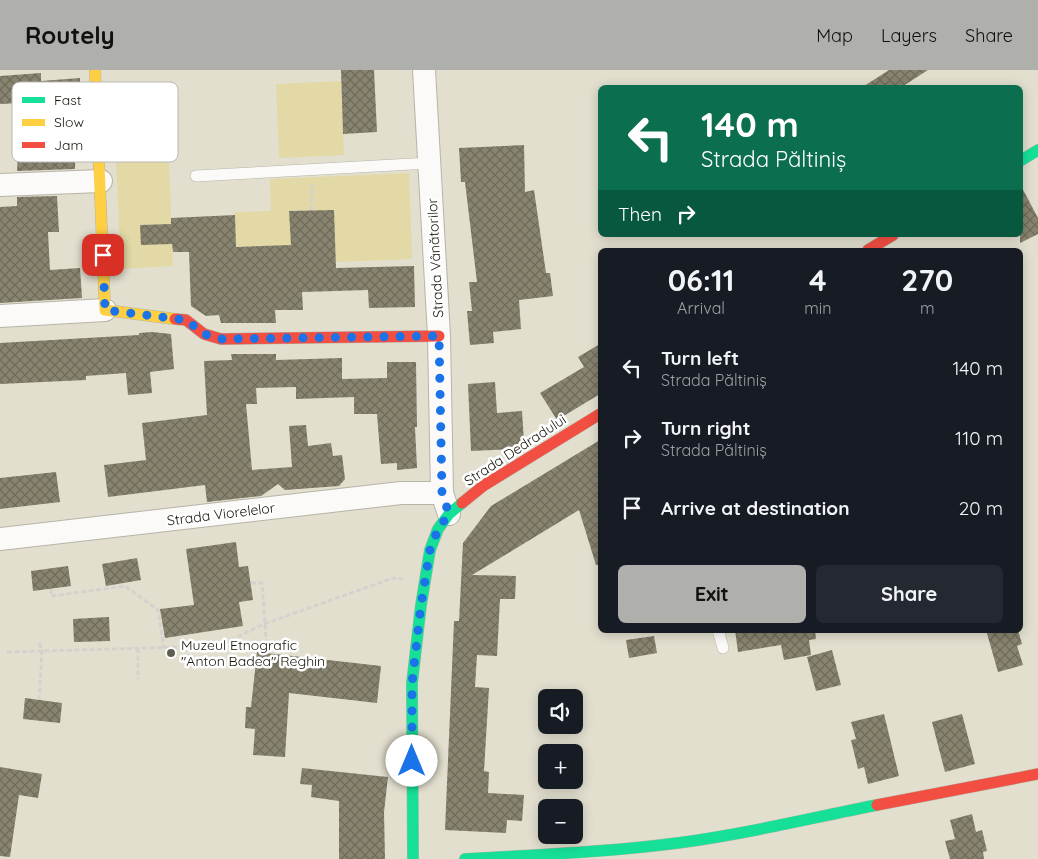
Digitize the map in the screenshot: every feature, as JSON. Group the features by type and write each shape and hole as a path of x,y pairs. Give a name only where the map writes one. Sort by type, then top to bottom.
{"street":[{"name":"Strada Vânătorilor","path":"424,70 439,336 442,493 449,514"},
{"path":"1023,159 1038,150"},
{"path":"100,162 105,310"},
{"path":"0,185 101,181"},
{"path":"871,248 890,237"},
{"path":"0,316 105,310 186,320 204,334 221,339 439,336"},
{"name":"Strada Dedradului","path":"449,514 497,477 598,415"},
{"name":"Strada Viorelelor","path":"0,539 401,493 442,493"},
{"path":"413,859 412,683 421,605 430,550 438,529 449,514"},
{"path":"466,859 589,852 662,845 780,826 856,809 1038,774"}],"lane":[{"path":"196,176 430,163"},
{"path":"719,633 723,648"}],"path":[{"path":"312,169 312,210"},
{"path":"6,652 218,646 264,624 393,578 406,579"},
{"path":"251,584 262,582 267,653"},
{"path":"51,589 51,596 125,586 158,610 164,648"},
{"path":"39,641 42,651 39,700"},
{"path":"138,648 138,678"}],"shaded area":[{"path":"341,81 344,155 279,158 276,84"},
{"path":"116,162 169,162 173,266 121,269"},
{"path":"409,173 412,259 237,266 234,212 271,211 270,179"}],"building":[{"path":"341,70 374,70 377,132 343,134"},
{"path":"889,70 928,70 905,85 866,85"},
{"path":"41,73 41,81 80,78 80,82 12,82 12,103 0,104 0,76"},
{"path":"524,145 525,192 534,190 546,273 550,273 553,296 519,300 521,329 493,332 494,343 470,345 467,311 472,311 469,282 477,282 465,182 461,182 459,148"},
{"path":"18,162 75,162 75,169 17,171"},
{"path":"1023,190 1038,218 1038,234 1020,243 1020,237 1023,237"},
{"path":"57,196 59,232 48,232 50,270 80,268 82,298 0,303 0,207 17,206 17,197"},
{"path":"334,210 336,268 414,266 415,307 369,308 368,290 302,292 303,310 275,310 276,323 221,323 219,315 206,316 191,306 189,252 173,252 172,244 141,245 140,225 171,224 171,218 235,215 236,247 291,245 289,211"},
{"path":"139,333 171,334 174,369 150,372 152,393 128,395 126,373 86,376 86,380 0,384 0,343 139,335"},
{"path":"598,345 598,395 557,420 540,393 584,367 578,357"},
{"path":"231,354 276,354 276,360 342,358 342,379 387,378 387,362 416,362 417,427 415,427 417,468 397,470 397,463 381,464 377,414 354,414 354,397 296,399 296,387 256,388 257,404 246,404 252,470 292,467 289,426 306,425 308,446 331,443 333,456 342,455 345,479 339,486 285,490 278,484 261,496 207,502 205,485 108,497 104,465 146,460 142,423 207,415 204,361 232,360"},
{"path":"495,382 497,413 522,411 524,442 513,449 471,451 468,384"},
{"path":"598,441 598,565 596,565 579,510 472,575 516,576 515,599 500,599 497,656 477,655 475,687 489,688 484,771 489,772 488,793 524,795 522,821 507,820 506,833 445,830 454,621 459,621 463,543 491,506"},
{"path":"56,472 60,502 0,509 0,478"},
{"path":"236,542 239,567 248,566 253,600 239,602 243,626 165,638 160,609 194,605 186,549"},
{"path":"137,558 141,580 106,586 102,564"},
{"path":"68,566 71,586 33,591 31,571"},
{"path":"109,617 110,641 74,642 73,619"},
{"path":"735,633 815,633 816,639 809,640 811,655 784,660 781,645 738,652"},
{"path":"987,633 1019,633 1022,644 1017,646 1023,665 998,672"},
{"path":"654,636 657,653 629,658 626,640"},
{"path":"832,650 841,685 816,691 807,657"},
{"path":"257,652 381,666 377,703 289,693 285,757 253,755 255,729 245,728 246,707 251,707"},
{"path":"25,698 62,703 60,723 23,719"},
{"path":"884,714 899,776 868,784 864,767 858,769 851,740 856,739 851,722"},
{"path":"962,714 975,764 945,772 932,722"},
{"path":"0,767 42,774 38,798 19,795 10,857 0,856"},
{"path":"302,768 388,777 384,812 385,859 339,859 339,801 311,797 312,785 300,784"},
{"path":"972,814 976,832 982,830 987,851 983,852 984,859 950,859 945,841 955,839 950,820"}],"traffic: fast":[{"path":"1023,159 1038,150"},
{"path":"413,859 412,683 421,605 430,550 438,529 449,514 462,503"},
{"path":"465,859 563,854 688,842 742,833 877,805"}],"traffic: slow":[{"path":"95,70 96,82"},
{"path":"99,162 105,310 175,319"}],"traffic: jam":[{"path":"871,248 890,237"},
{"path":"175,319 186,320 204,334 221,339 439,336"},
{"path":"462,503 483,486 598,415"},
{"path":"877,805 1038,774"}],"place":[{"name":"Muzeul Etnografic \"Anton Badea\" Reghin","path":"171,653"}],"route":[{"path":"103,255 105,310 186,320 204,334 221,339 439,336 442,493 449,514 438,529 430,550 421,605 412,683 412,761"}]}
